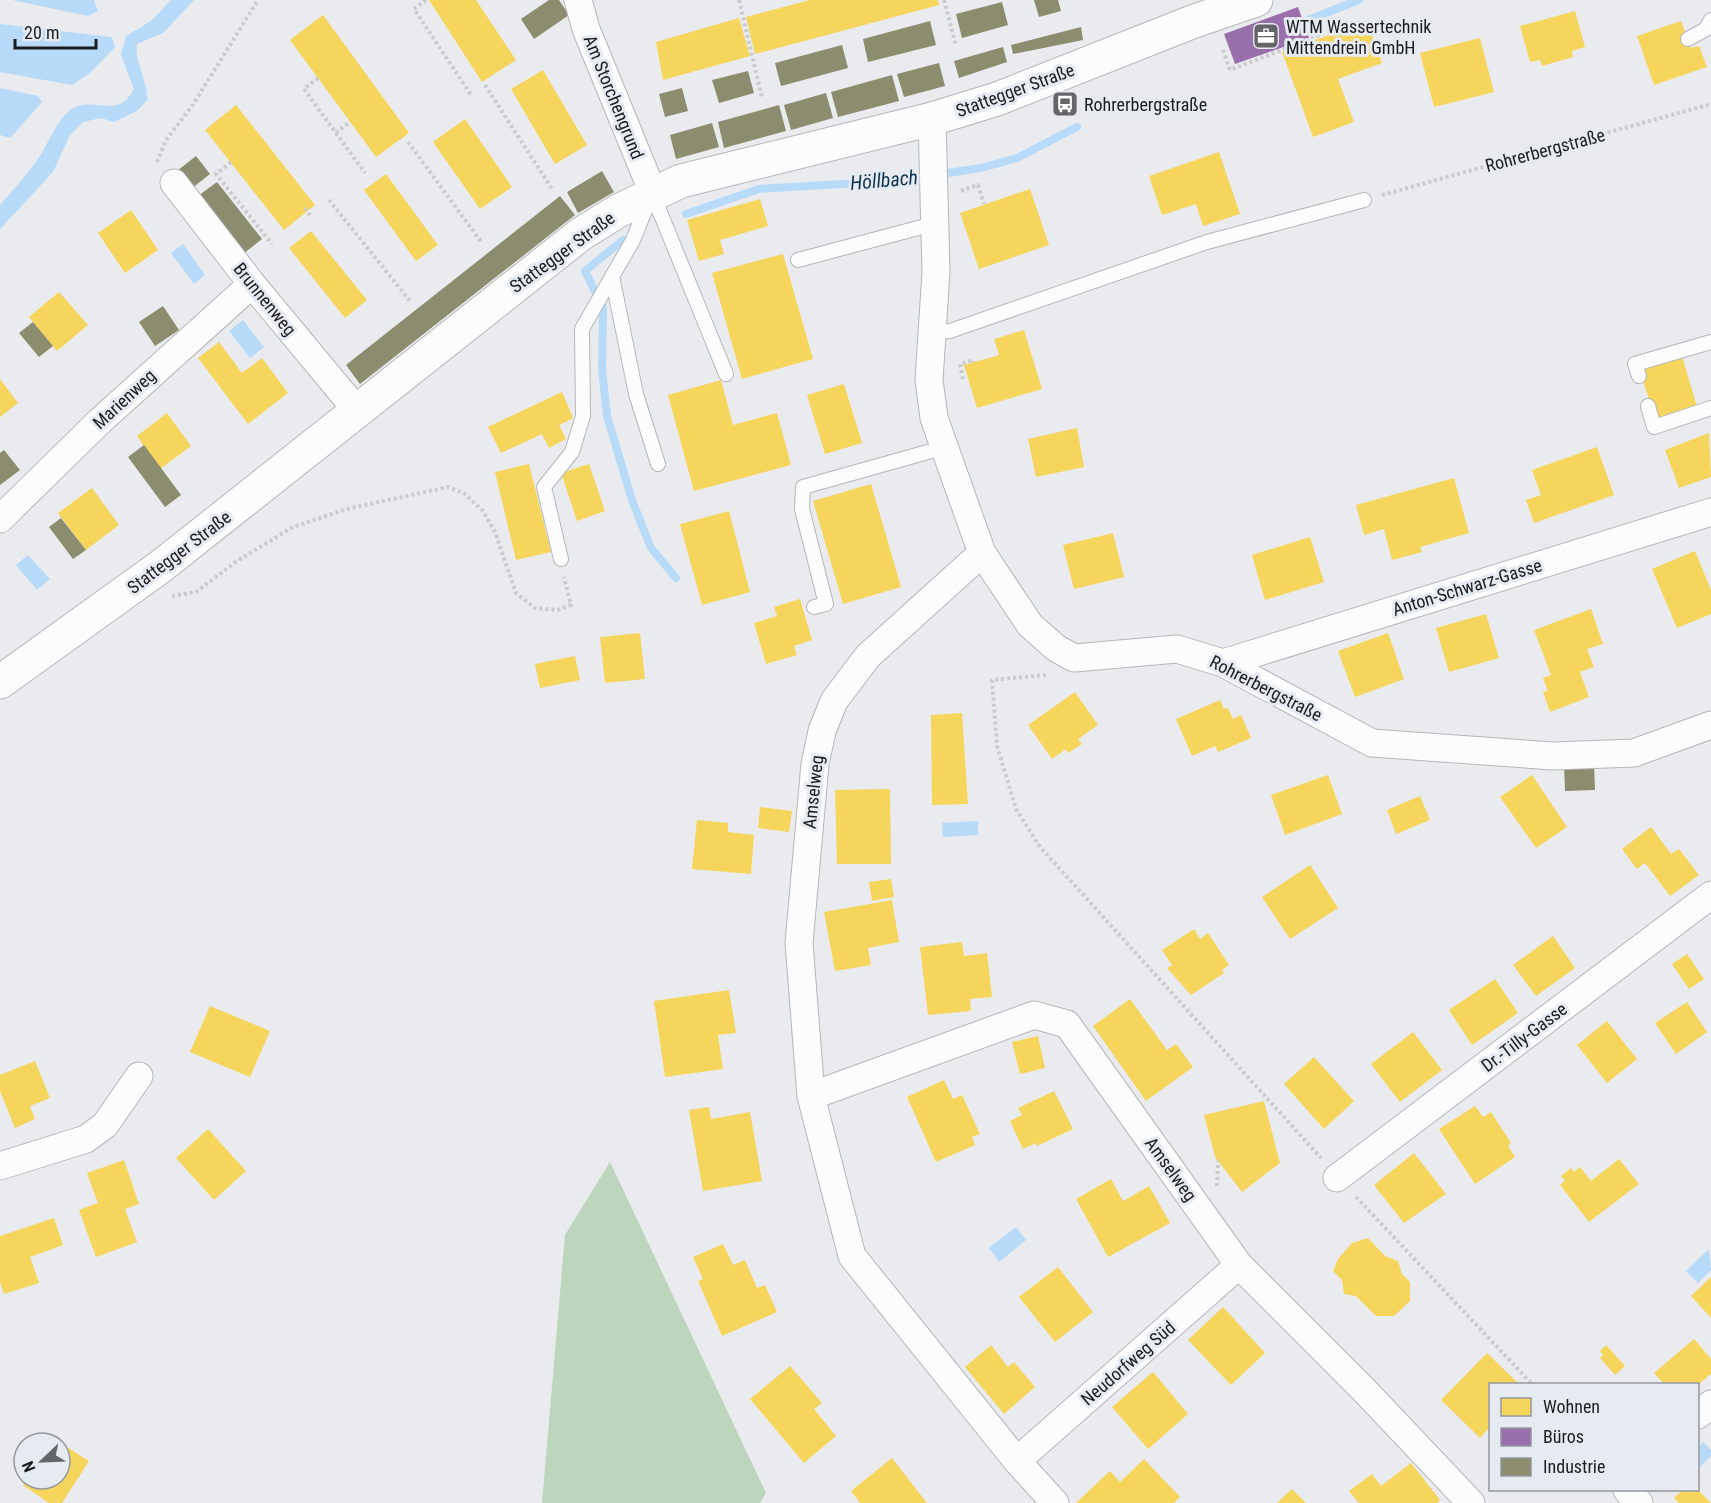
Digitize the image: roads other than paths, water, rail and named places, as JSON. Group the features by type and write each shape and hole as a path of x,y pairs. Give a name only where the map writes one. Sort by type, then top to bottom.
{"main road":[{"name":"Stattegger Straße","path":"0,682 146,577 358,413 581,234 652,193 681,181 932,119 997,99 1192,22 1256,0"}],"street":[{"name":"Am Storchengrund","path":"578,0 586,29 652,193"},
{"path":"932,119 936,272 929,380 933,418 982,553"},
{"name":"Brunnenweg","path":"174,183 252,284 358,413"},
{"name":"Marienweg","path":"0,519 100,421 252,284"},
{"name":"Anton-Schwarz-Gasse","path":"1223,663 1711,512"},
{"name":"Rohrerbergstraße","path":"982,553 1030,625 1056,648 1074,658 1177,649 1223,663 1372,743 1553,756 1634,753 1711,724"},
{"name":"Amselweg","path":"982,553 868,656 834,701 822,731 815,764 799,943 811,1095 852,1256 1017,1461 1055,1503"},
{"name":"Dr.-Tilly-Gasse","path":"1337,1178 1711,895"},
{"name":"Amselweg","path":"811,1095 1034,1015 1067,1024 1239,1265 1365,1391 1471,1503"},
{"path":"0,1166 86,1139 105,1125 139,1076"},
{"name":"Neudorfweg Süd","path":"1017,1461 1239,1265"},
{"path":"1699,1414 1711,1404"},
{"path":"1628,1491 1639,1503"}],"lane":[{"path":"1688,39 1706,29 1711,20"},
{"path":"561,559 544,487 573,452 583,416 582,329 633,240 652,193"},
{"path":"652,193 726,374"},
{"path":"932,333 950,331 1208,242 1364,200"},
{"path":"798,260 933,224"},
{"path":"612,276 636,394 658,464"},
{"path":"1638,376 1635,364 1711,342"},
{"path":"1648,406 1654,427 1711,408"},
{"path":"814,607 826,604 802,509 803,487 942,448"}],"water":[{"path":"12,0 94,0 98,11 88,16"},
{"path":"171,0 194,0 163,33 137,44 137,56 147,100 137,111 114,122 101,118 83,122 70,135 53,172 0,229 0,205 36,162 64,116 78,106 112,106 127,99 134,89 121,55 126,36 151,21"},
{"path":"0,24 112,37 115,47 90,73 72,85 0,72"},
{"path":"0,88 38,96 42,102 10,138 0,135"},
{"path":"183,244 205,275 194,284 171,253"},
{"path":"243,320 264,347 250,358 229,331"},
{"path":"28,555 50,579 37,590 16,565"},
{"path":"978,821 978,835 943,837 942,823"},
{"path":"1016,1227 1026,1240 999,1262 989,1248"},
{"path":"1709,1249 1711,1270 1698,1283 1686,1271"},
{"path":"1703,1442 1711,1450 1711,1456 1699,1468 1699,1447"}],"waterway":[{"name":"Höllbach","path":"1308,20 1359,0"},
{"name":"Höllbach","path":"686,214 759,189 894,181 981,168 1017,158 1077,127"},
{"path":"623,240 585,271 603,308 602,370 607,416 632,500 651,548 676,578"}],"place":[{"name":"WTM Wassertechnik Mittendrein GmbH","path":"1266,36"},
{"name":"Rohrerbergstraße","path":"1065,104"}]}
